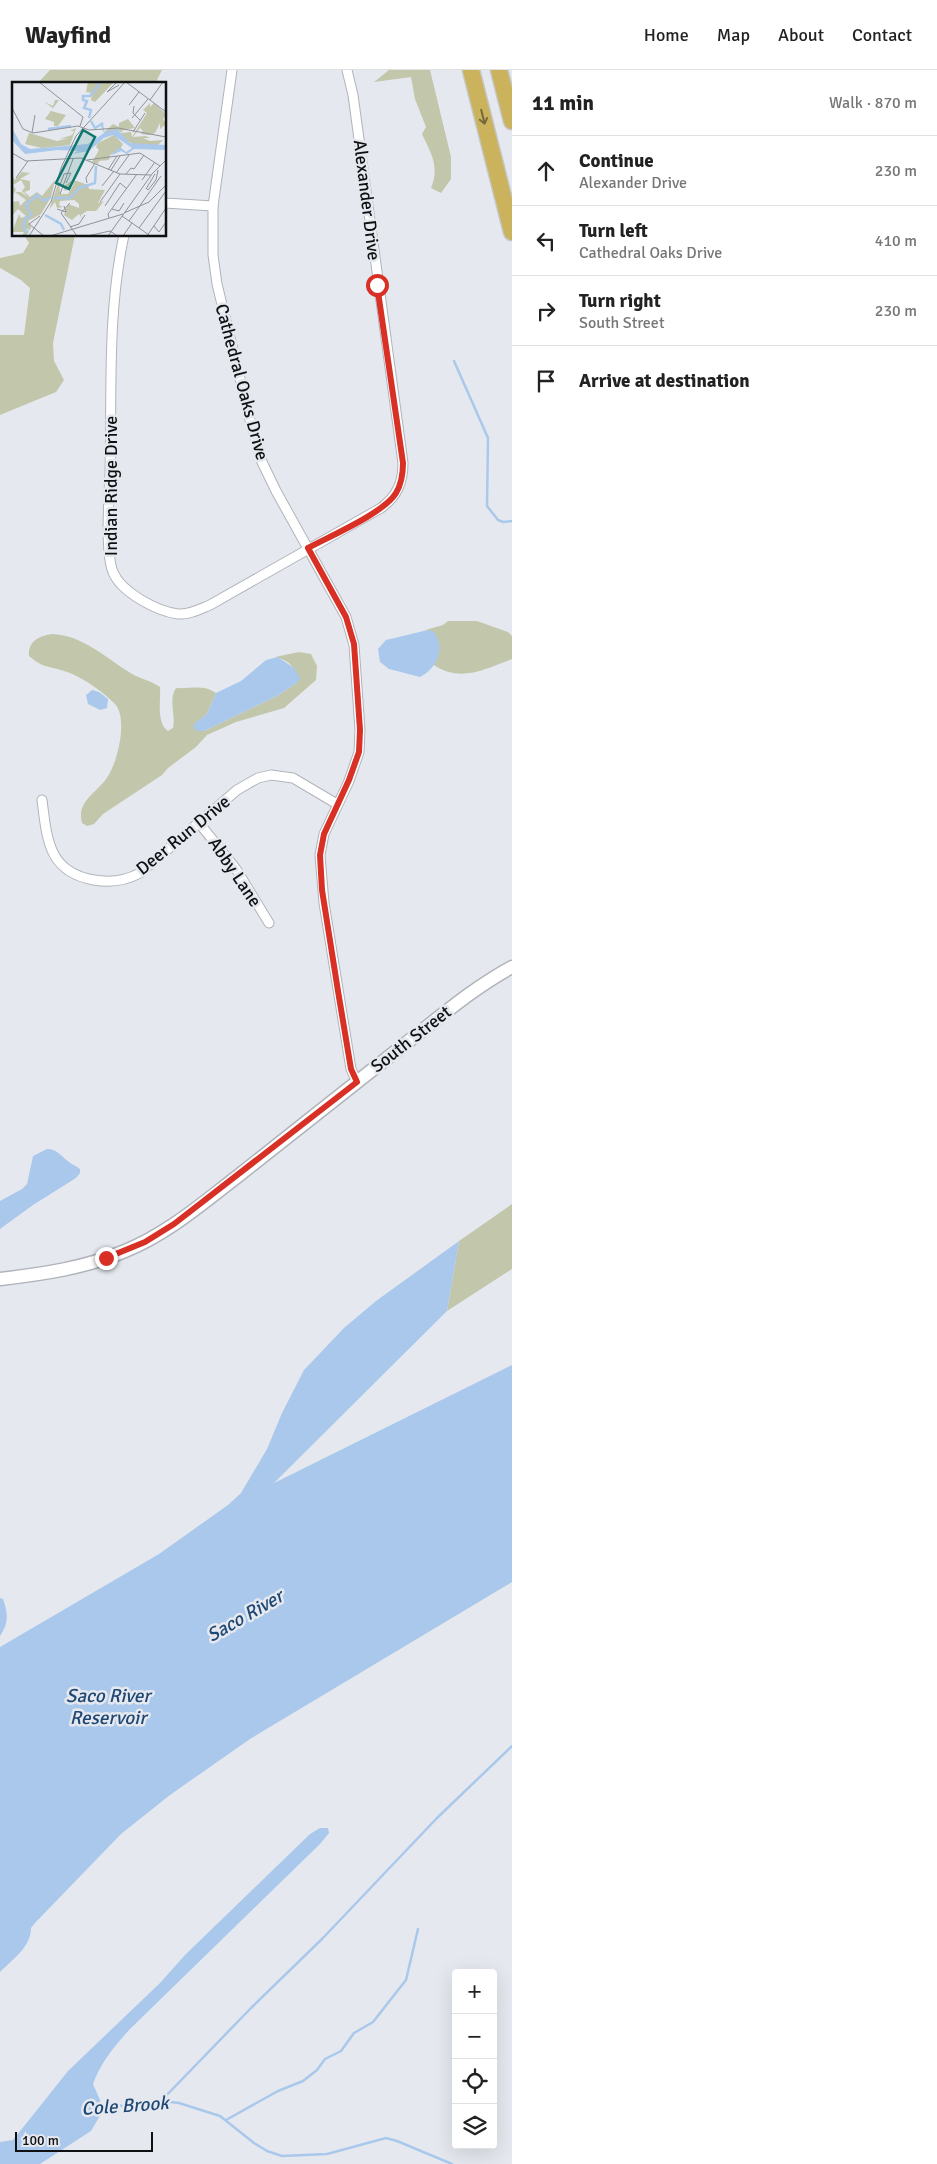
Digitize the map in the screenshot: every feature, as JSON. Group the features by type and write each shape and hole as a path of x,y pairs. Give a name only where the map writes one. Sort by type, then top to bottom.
{"highway":[{"path":"471,70 512,232"},
{"path":"499,70 512,121"}],"street":[{"name":"Cathedral Oaks Drive","path":"232,70 213,206 213,255 217,284 251,424 267,472 346,617 354,644 360,730 359,752 349,780 322,840 321,873 351,1069 357,1082"},
{"name":"Alexander Drive","path":"308,548 384,505 398,490 403,473 353,95 347,70"},
{"path":"166,203 213,206"},
{"name":"Indian Ridge Drive","path":"124,236 112,316 109,556 114,575 124,588 142,600 172,612 188,613 210,605 308,548"},
{"name":"Deer Run Drive","path":"42,800 48,838 54,856 68,871 78,876 97,880 122,880 140,873 246,784 264,776 293,778 337,804"},
{"name":"Abby Lane","path":"199,823 236,869 268,923"},
{"name":"South Street","path":"0,1279 59,1271 84,1265 115,1255 145,1242 194,1210 459,1002 512,967"}],"green space":[{"path":"50,70 162,70 156,82 39,82"},
{"path":"389,70 430,70 451,157 451,179 441,193 431,188 435,173 433,160 422,134 426,127 415,99 411,77 374,82"},
{"path":"25,236 75,236 53,343 54,361 64,380 56,392 0,415 0,335 24,335 30,288 21,280 0,268 0,258 23,253 29,243"},
{"path":"448,621 477,621 508,632 512,636 512,659 483,670 463,674 453,673 434,665 428,630 422,631 443,625"},
{"path":"52,634 63,635 84,643 132,674 160,687 160,717 168,731 173,728 172,703 176,688 202,688 216,693 207,714 198,721 204,731 277,696 298,682 296,673 291,665 275,657 299,652 311,654 317,666 316,680 284,708 236,722 207,735 196,747 168,768 162,775 103,814 94,824 87,826 82,823 82,808 89,797 104,782 112,769 120,740 121,719 115,704 91,684 71,673 42,665 29,656 30,647 35,640"},
{"path":"512,1204 512,1269 447,1311 459,1241"}],"water":[{"path":"428,630 434,632 438,638 438,657 431,669 420,677 389,669 380,662 378,649 386,640"},
{"path":"278,657 294,668 300,678 298,682 277,696 204,731 197,731 193,727 195,723 207,714 216,693 241,681 266,660"},
{"path":"92,690 99,692 108,699 107,708 100,710 88,704 86,695"},
{"path":"47,1149 59,1153 80,1169 80,1173 76,1178 33,1205 0,1229 0,1201 22,1189 27,1184 33,1156"},
{"name":"Saco River Reservoir","path":"459,1241 447,1311 274,1483 512,1365 512,1582 250,1739 170,1795 121,1834 35,1923 31,1928 25,1947 0,1972 0,1647 159,1554 228,1505 241,1493 267,1449 282,1413 304,1370 344,1328 376,1301"},
{"path":"0,1598 3,1599 7,1618 0,1636"},
{"path":"320,1828 328,1828 329,1833 320,1844 129,2030 113,2049 93,2084 104,2109 91,2131 40,2164 0,2164 0,2142 13,2140 68,2071 310,1834"}],"waterway":[{"path":"454,361 488,438 487,506 498,520 503,522 512,521"},
{"path":"161,2101 251,2008 322,1939 437,1818 512,1746"},
{"path":"226,2120 278,2091 303,2081 317,2070 325,2059 341,2051 354,2033 373,2022 406,1980 418,1929"},
{"name":"Cole Brook","path":"102,2105 112,2103 129,2108 161,2101 179,2103 220,2116 254,2143 267,2151 282,2156 327,2154 386,2138 452,2164"}],"route":[{"path":"106,1258 145,1242 194,1210 357,1082 351,1069 338,991 322,890 320,855 324,834 357,762 359,752 360,730 354,644 346,617 338,600 308,548 381,508 396,494 403,478 403,463 377,285"}],"water label":[{"name":"Saco River","path":"245,1616"}]}
